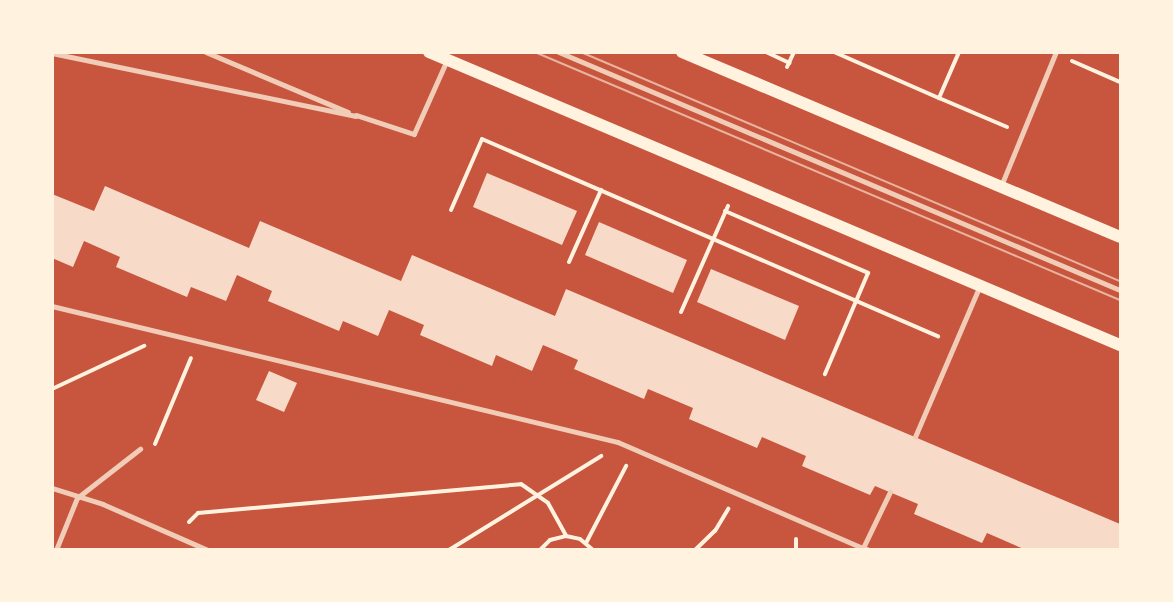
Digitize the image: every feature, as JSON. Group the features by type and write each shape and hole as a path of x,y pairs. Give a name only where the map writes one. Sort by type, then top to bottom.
{"main road":[{"path":"429,52 1120,345"},
{"path":"682,52 1120,237"}],"lane":[{"path":"206,52 356,116"},
{"path":"559,52 1120,290"},
{"path":"52,53 356,116 414,134 447,60"},
{"path":"1001,186 1055,53"},
{"path":"915,437 980,285"},
{"path":"52,306 618,442 865,549 890,492"},
{"path":"56,549 77,498 140,449"},
{"path":"52,488 77,498 103,504 208,549"}],"path":[{"path":"766,52 788,65 794,52"},
{"path":"834,52 1022,134"},
{"path":"939,98 959,52"},
{"path":"1055,53 1120,82"},
{"path":"450,210 482,139 955,343"},
{"path":"569,262 601,190"},
{"path":"681,312 728,206"},
{"path":"725,212 868,273 825,374"},
{"path":"52,389 118,361 165,334"},
{"path":"140,449 159,443 196,342"},
{"path":"448,549 538,496 618,442"},
{"path":"586,543 635,449"},
{"path":"175,535 198,513 521,484 548,503 566,536"},
{"path":"695,549 715,531 737,494"},
{"path":"540,549 550,540 566,536 586,543 593,549"}],"building":[{"path":"487,173 577,211 562,245 473,207"},
{"path":"105,186 249,248 260,221 401,281 412,255 555,316 566,289 1120,524 1120,550 1026,550 987,533 982,543 914,514 918,504 875,486 870,495 802,466 806,456 762,437 757,448 689,419 693,408 648,389 644,399 574,369 578,360 543,345 532,371 496,355 492,366 420,335 424,325 389,310 378,336 343,321 339,331 268,301 272,291 237,275 226,301 191,287 187,297 116,267 120,257 84,241 73,267 52,258 52,194 94,211"},
{"path":"599,222 687,260 673,293 585,255"},
{"path":"711,269 799,306 785,340 697,302"},
{"path":"269,371 297,383 284,412 256,400"}],"tram line":[{"path":"535,52 1120,300"},
{"path":"581,52 1120,281"}]}
